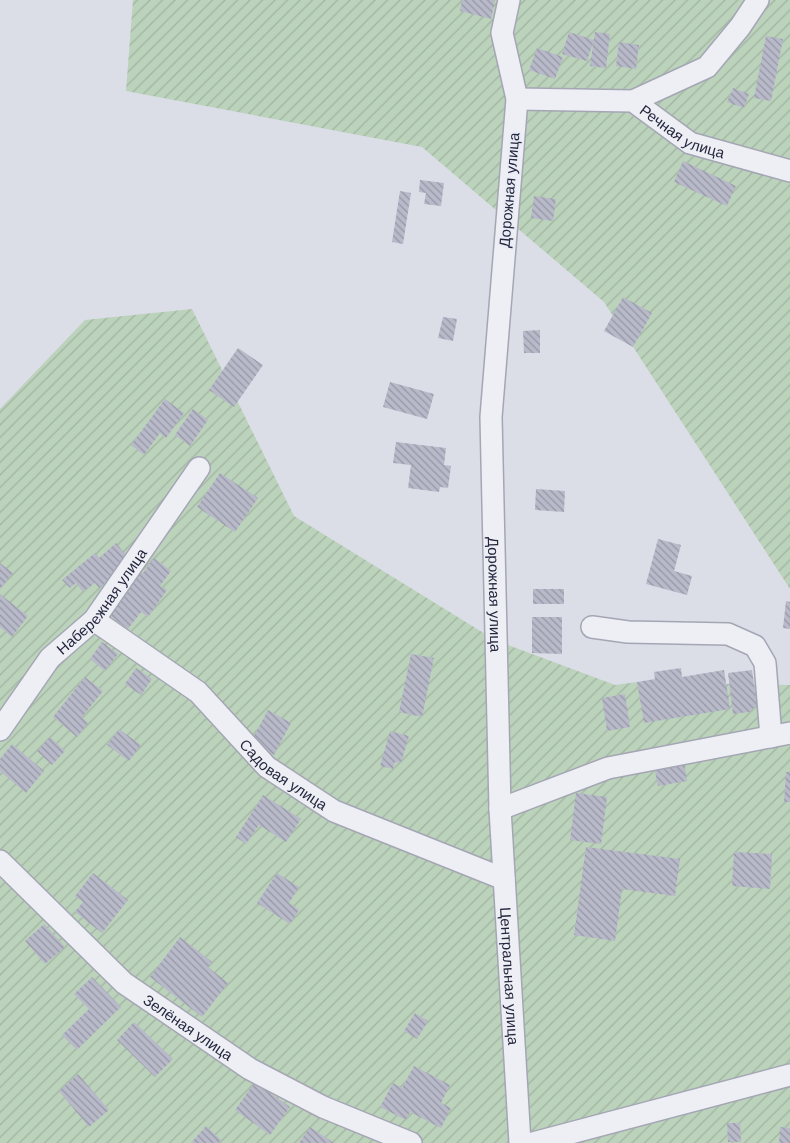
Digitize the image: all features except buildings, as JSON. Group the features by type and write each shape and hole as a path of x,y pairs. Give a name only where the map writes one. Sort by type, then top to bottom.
{"street":[{"name":"Дорожная улица","path":"500,809 491,417 516,99 502,33 509,0"},
{"path":"633,100 707,67 740,27 758,0"},
{"name":"Речная улица","path":"516,99 633,100 690,143 790,171"},
{"name":"Набережная улица","path":"0,730 50,658 94,620 199,468"},
{"name":"Садовая улица","path":"94,620 198,692 267,767 334,811 504,879"},
{"path":"500,809 608,768 780,735 765,663 755,646 728,634 628,632 592,627"},
{"name":"Центральная улица","path":"500,809 520,1143"},
{"name":"Зелёная улица","path":"0,861 124,983 250,1070 323,1107 411,1143"},
{"path":"533,1143 790,1074"}],"green space":[{"path":"133,0 790,0 790,589 604,302 422,147 126,91"},
{"path":"192,309 294,516 495,640 615,685 637,682 790,685 790,1143 0,1143 0,409 85,320"}]}
